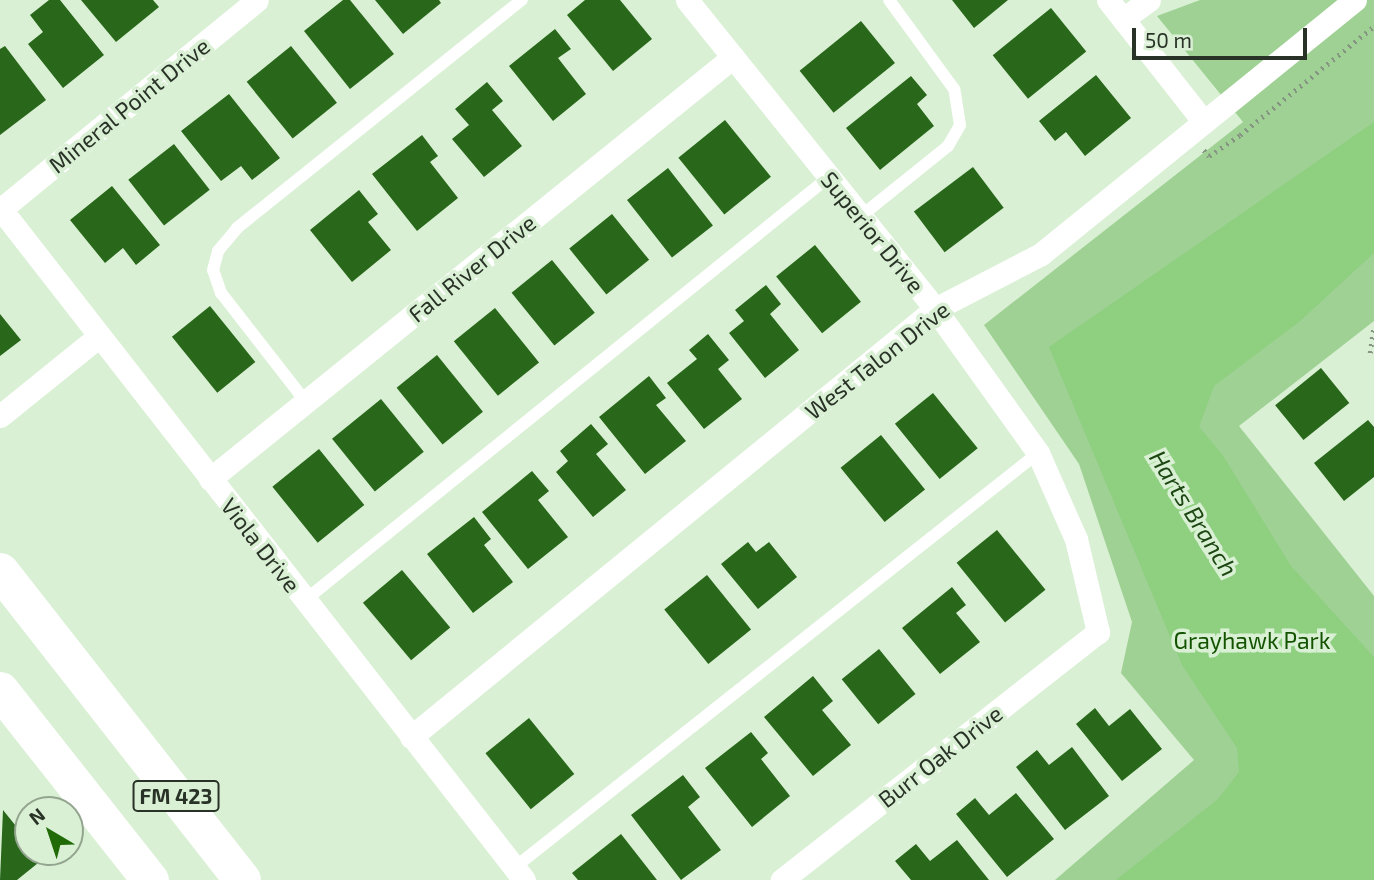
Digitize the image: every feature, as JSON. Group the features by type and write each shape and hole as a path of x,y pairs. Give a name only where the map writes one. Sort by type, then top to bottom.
{"main road":[{"name":"FM 423","path":"0,571 242,880"},
{"name":"FM 423","path":"0,690 150,880"}],"street":[{"name":"Mineral Point Drive","path":"1,209 257,0"},
{"name":"Superior Drive","path":"687,0 935,309 1038,453 1076,539 1098,632"},
{"path":"1108,0 1197,128"},
{"path":"1123,19 1149,0"},
{"name":"West Talon Drive","path":"411,737 935,309 1041,254 1355,0"},
{"name":"Fall River Drive","path":"210,479 733,57"},
{"name":"Viola Drive","path":"1,209 519,874"},
{"path":"0,415 99,336"},
{"name":"Burr Oak Drive","path":"782,880 1098,632"}],"lane":[{"path":"306,402 221,293 213,270 218,251 237,228 522,0"},
{"path":"860,216 948,146 960,125 954,89 889,0"},
{"path":"304,601 829,177"},
{"path":"519,874 1038,453"}],"path":[{"path":"1197,128 1209,156 1374,26"},
{"path":"1370,353 1374,326"}],"green space":[{"name":"Grayhawk Park","path":"1200,0 1374,0 1374,321 1239,426 1374,596 1374,880 1055,880 1194,760 1121,673 1132,622 1079,464 984,325 1243,122 1157,16"}],"water":[{"name":"Harts Branch","path":"1374,122 1374,253 1299,322 1214,386 1199,427 1222,454 1291,566 1374,657 1374,880 1116,880 1218,799 1239,772 1237,748 1182,665 1049,347"}],"building":[{"path":"49,0 60,0 104,55 63,88 28,44 43,32 30,15"},
{"path":"81,0 153,0 159,7 116,42"},
{"path":"343,0 350,0 394,54 350,89 304,31"},
{"path":"375,0 439,0 441,3 403,34"},
{"path":"585,0 620,0 652,39 613,71 567,15"},
{"path":"952,0 1008,0 974,28"},
{"path":"1051,8 1086,52 1028,99 993,55"},
{"path":"861,21 895,63 834,113 800,71"},
{"path":"555,29 571,49 558,58 586,94 553,121 509,66"},
{"path":"5,46 46,100 0,135 0,49"},
{"path":"291,46 337,103 293,139 247,82"},
{"path":"1096,75 1131,118 1085,156 1066,132 1055,141 1039,121"},
{"path":"911,76 927,95 917,104 934,126 880,170 846,128"},
{"path":"487,82 503,101 492,110 522,146 484,177 452,139 469,125 455,109"},
{"path":"229,94 280,158 252,180 241,166 221,181 181,131"},
{"path":"725,120 771,177 724,214 678,158"},
{"path":"422,135 438,156 430,162 458,198 417,231 372,174"},
{"path":"174,144 210,190 164,225 128,180"},
{"path":"973,167 1004,208 945,252 914,212"},
{"path":"668,168 713,226 672,258 627,200"},
{"path":"112,186 160,245 136,265 123,248 105,263 70,220"},
{"path":"359,190 378,214 368,222 391,250 352,282 310,230"},
{"path":"612,214 649,260 606,294 569,249"},
{"path":"815,245 861,302 822,333 776,276"},
{"path":"552,260 595,313 554,346 512,293"},
{"path":"766,285 781,304 770,314 799,350 765,378 729,333 744,321 735,310"},
{"path":"210,306 255,362 217,393 172,337"},
{"path":"495,308 539,362 498,396 454,341"},
{"path":"0,314 21,340 0,356"},
{"path":"708,334 729,360 718,369 742,399 704,429 667,383 697,359 689,350"},
{"path":"437,355 483,412 443,444 397,388"},
{"path":"1321,368 1349,403 1303,440 1275,405"},
{"path":"649,376 666,398 656,405 686,441 645,474 599,417"},
{"path":"933,393 978,448 940,479 895,424"},
{"path":"381,399 424,452 375,491 332,439"},
{"path":"1368,420 1374,427 1374,477 1344,501 1314,463"},
{"path":"591,424 608,444 596,454 626,490 593,517 556,472 568,461 560,451"},
{"path":"881,435 925,489 885,522 841,468"},
{"path":"319,449 364,505 318,543 272,487"},
{"path":"532,471 549,491 538,500 568,537 528,569 482,512"},
{"path":"474,517 491,539 484,545 513,582 473,613 427,554"},
{"path":"997,530 1045,590 1005,623 957,563"},
{"path":"748,542 756,552 769,542 797,577 758,609 721,564"},
{"path":"402,570 450,627 411,660 363,603"},
{"path":"707,575 751,629 708,664 664,610"},
{"path":"952,587 966,605 956,613 980,642 940,674 902,628"},
{"path":"879,649 916,694 878,724 842,679"},
{"path":"813,676 833,701 822,710 851,745 813,776 764,717"},
{"path":"1095,708 1109,726 1130,709 1162,749 1122,781 1076,724"},
{"path":"529,718 574,774 531,809 485,753"},
{"path":"751,732 768,753 761,759 790,796 752,827 705,768"},
{"path":"1072,747 1109,796 1065,830 1016,767 1037,750 1049,765"},
{"path":"683,775 700,797 688,807 721,850 681,880 631,815"},
{"path":"1016,793 1054,839 1007,877 956,814 975,798 989,815"},
{"path":"3,810 14,824 14,866 34,866 17,880 0,880"},
{"path":"621,834 657,880 578,880 572,873"},
{"path":"957,840 989,880 911,880 895,861 916,844 930,861"}]}
